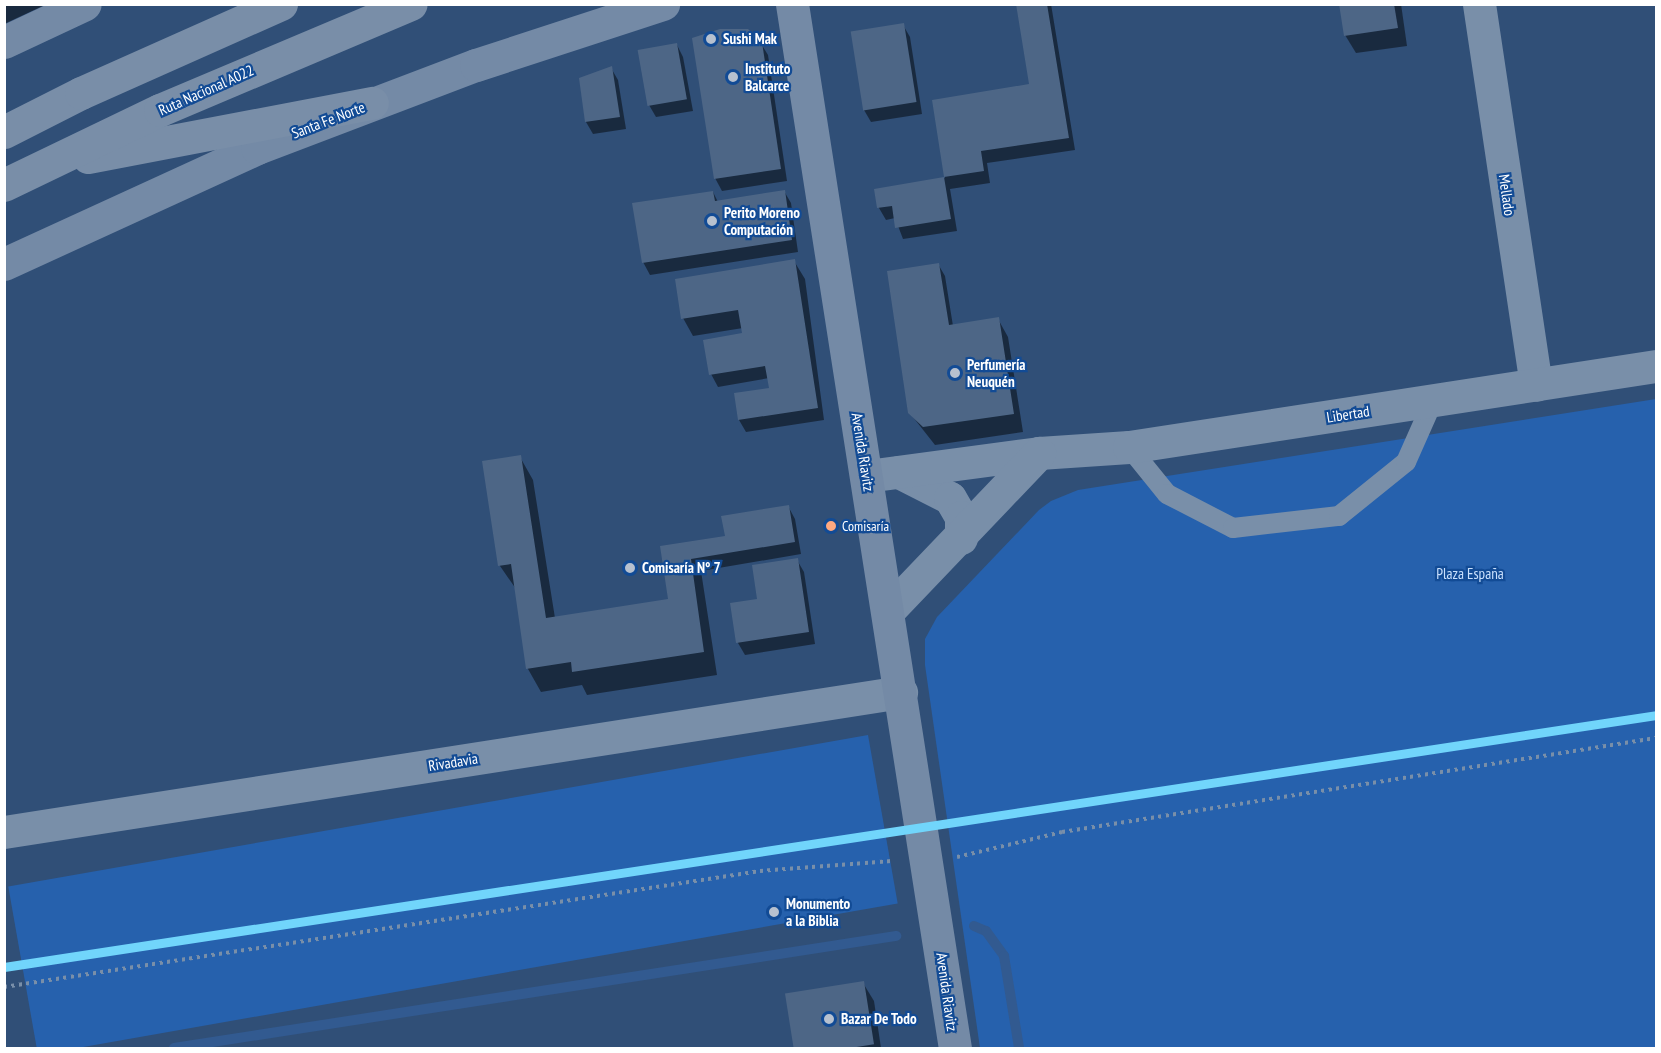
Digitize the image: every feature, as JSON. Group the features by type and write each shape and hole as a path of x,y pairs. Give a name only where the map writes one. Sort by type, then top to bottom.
{"highway":[{"path":"4,132 81,93 280,4"},
{"name":"Ruta Nacional A022","path":"4,184 200,92 411,4"},
{"path":"4,115 81,93"},
{"path":"39,166 372,103"}],"main road":[{"path":"4,42 85,4"},
{"name":"Santa Fe Norte","path":"4,264 191,177 372,103 663,4"},
{"name":"Avenida Riavitz","path":"792,4 955,1048"},
{"name":"Avenida Riavitz","path":"938,935 938,1048"}],"street":[{"name":"Mellado","path":"1479,4 1536,385"},
{"name":"Libertad","path":"867,476 1039,453 1129,447 1656,366"},
{"path":"888,611 961,538 1039,453"},
{"path":"899,472 950,498 961,517 961,538"},
{"name":"Rivadavia","path":"4,832 901,692"}],"lane":[{"path":"1129,447 1167,495 1233,528 1339,516 1406,462 1433,401"}],"path":[{"path":"4,987 760,871 964,856 1062,832 1656,738"}],"green space":[{"name":"Plaza España","path":"1656,399 1656,1048 980,1048 925,665 925,639 937,617 1039,510 1051,501 1078,490"},
{"path":"868,735 898,903 78,1048 37,1048 8,887"}],"building":[{"path":"1016,4 1047,4 1069,138 981,151 984,171 944,177 932,100 1029,84"},
{"path":"1339,4 1394,4 1398,28 1344,36"},
{"path":"904,23 917,102 863,110 851,31"},
{"name":"Instituto Balcarce","path":"720,29 748,29 762,42 781,169 714,179 692,38"},
{"path":"677,43 687,99 648,106 638,50"},
{"path":"612,66 620,117 585,122 579,78"},
{"path":"944,177 951,219 895,228 892,206 877,208 874,189"},
{"name":"Perito Moreno Computación","path":"785,190 792,240 642,263 632,203 713,191 715,201"},
{"path":"795,259 818,408 738,420 734,393 769,388 765,366 709,375 703,340 742,333 738,310 681,319 675,279"},
{"name":"Perfumería Neuquén","path":"939,263 949,325 999,317 1014,414 923,427 908,413 887,271"},
{"path":"521,455 546,618 668,599 660,546 725,536 721,516 789,505 795,542 691,559 704,652 572,672 571,662 526,669 511,564 498,566 482,461"},
{"path":"798,558 809,632 736,643 730,603 757,599 752,565"},
{"name":"Bazar De Todo","path":"864,981 874,1044 850,1048 794,1048 785,994"}],"waterway":[{"path":"974,926 986,931 1004,956 1019,1048"},
{"path":"174,1048 896,936"}],"transit line":[{"path":"4,967 1656,715"}],"place":[{"name":"Sushi Mak","path":"711,39"},
{"name":"Instituto Balcarce","path":"733,77"},
{"name":"Perito Moreno Computación","path":"712,221"},
{"name":"Perfumería Neuquén","path":"955,373"},
{"name":"Comisaría","path":"831,526"},
{"name":"Comisaría N° 7","path":"630,568"},
{"name":"Monumento a la Biblia","path":"774,912"},
{"name":"Bazar De Todo","path":"829,1019"}]}
